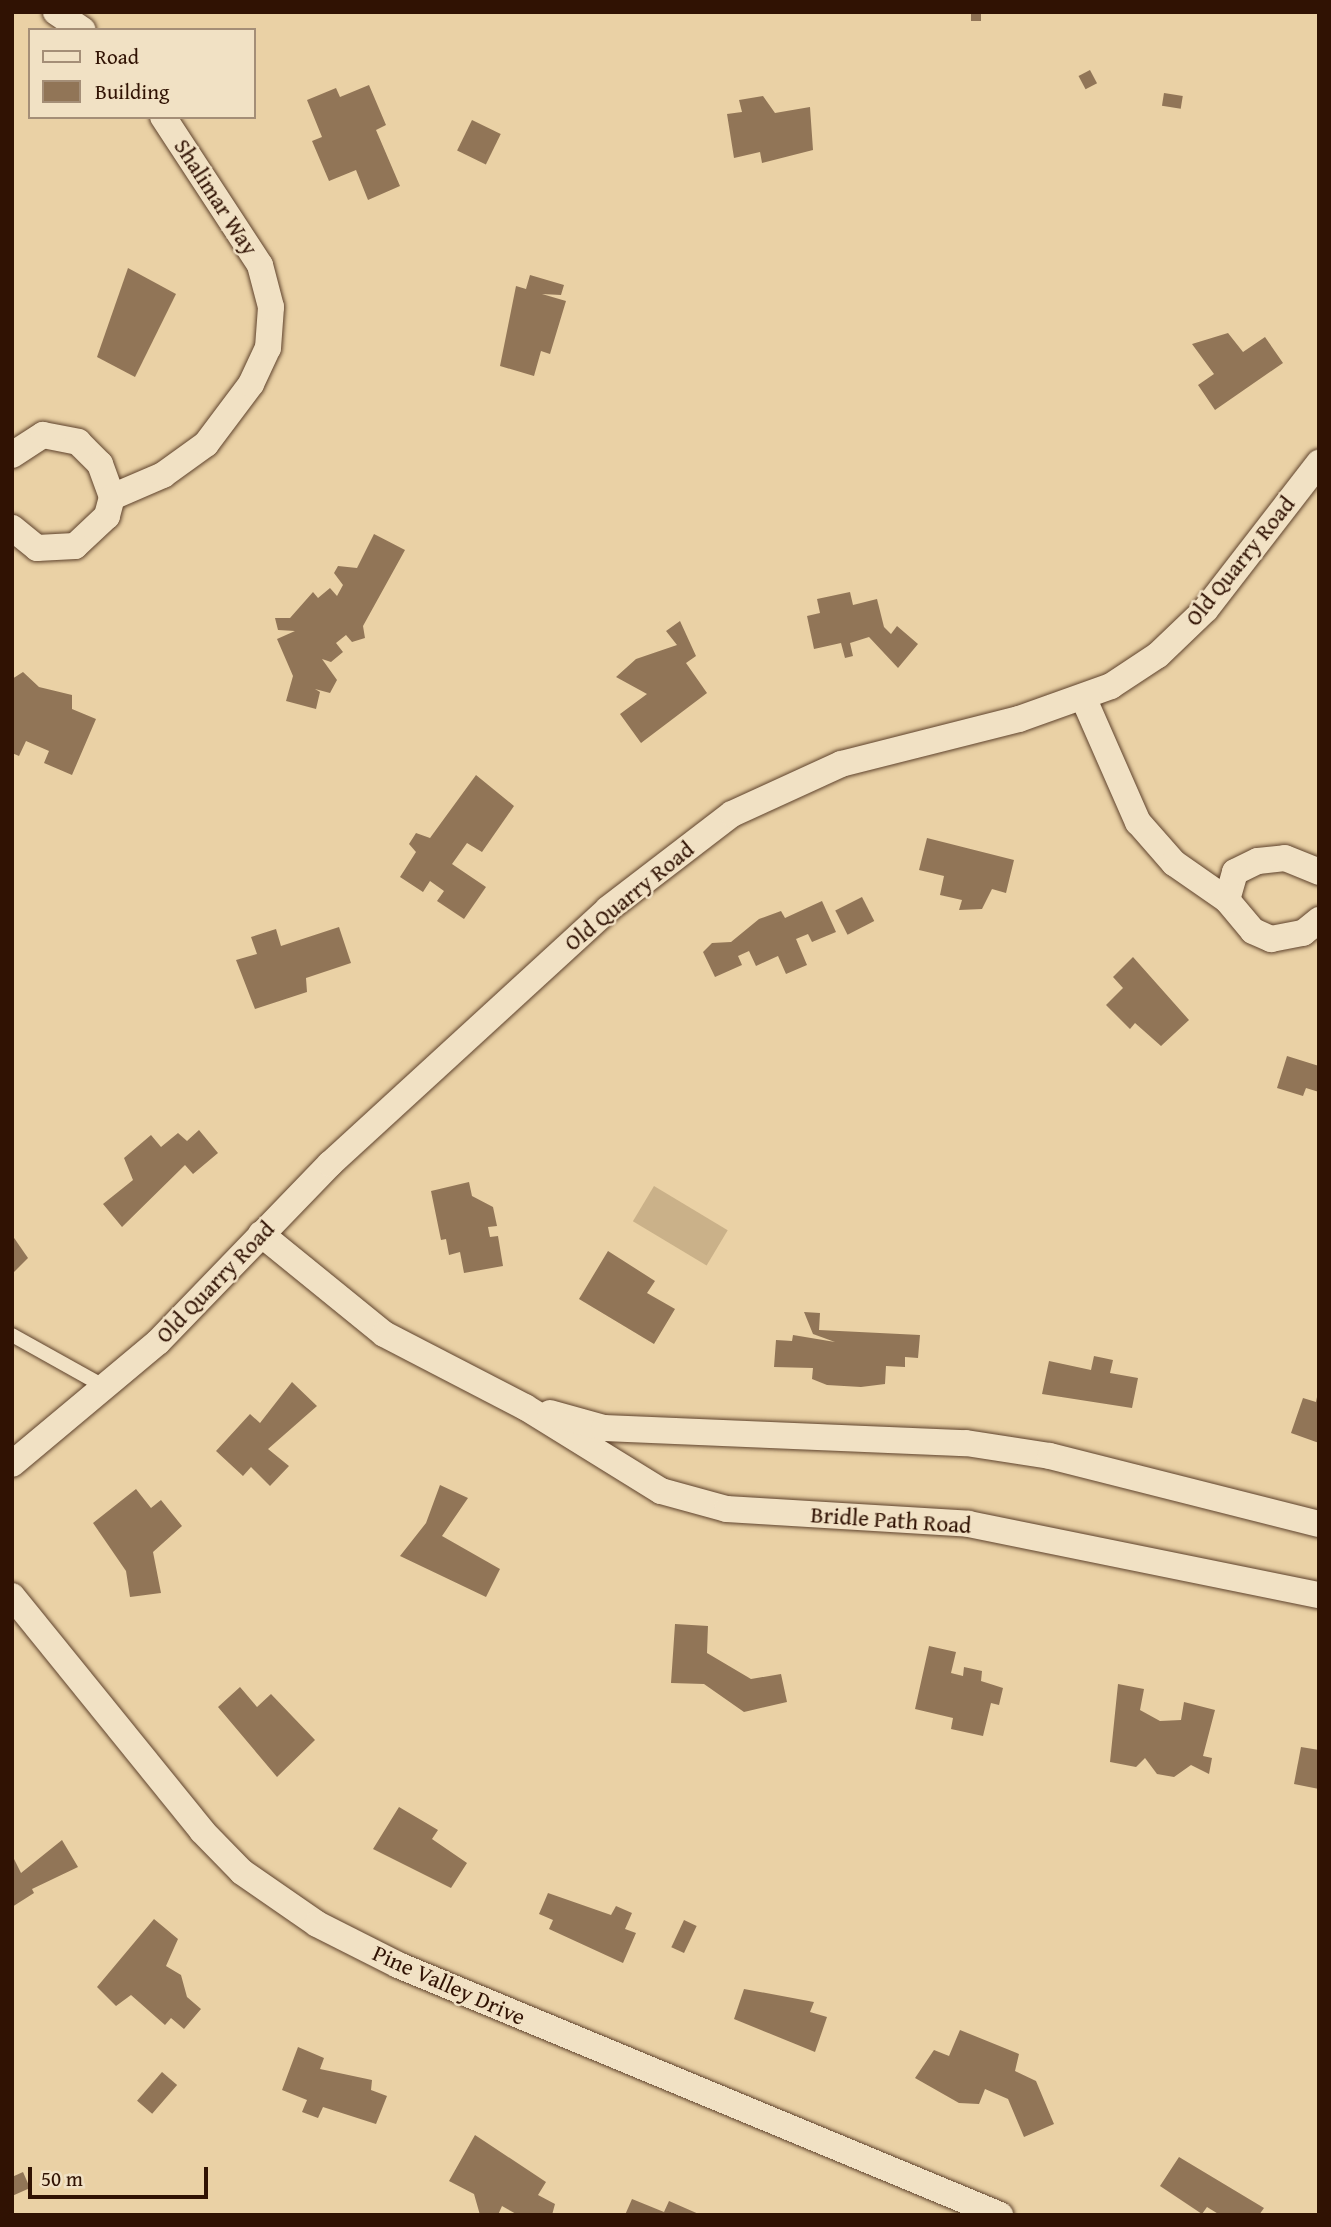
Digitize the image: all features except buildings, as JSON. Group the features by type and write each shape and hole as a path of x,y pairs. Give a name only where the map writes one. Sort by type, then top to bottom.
{"street":[{"path":"56,12 80,28"},
{"name":"Shalimar Way","path":"112,497 163,475 206,444 251,384 268,348 271,307 260,265 164,119"},
{"path":"12,455 43,435 78,442 100,464 112,497 107,516 75,546 37,548 12,528"},
{"name":"Old Quarry Road","path":"12,1464 107,1388 261,1234 608,909 732,814 841,764 1083,697 1158,655 1206,609 1319,463"},
{"path":"1083,697 1138,822 1174,863 1227,900 1245,925 1271,939 1303,933 1319,920"},
{"path":"1227,900 1235,872 1258,861 1285,858 1319,872"},
{"name":"Bridle Path Road","path":"261,1234 384,1334 525,1406 628,1474 693,1502 969,1524 1319,1595"},
{"name":"Bridle Path Road","path":"525,1406 604,1428 966,1443 1050,1455 1319,1524"},
{"name":"Pine Valley Drive","path":"12,1596 202,1831 242,1872 317,1924 398,1965 1000,2215"}],"lane":[{"path":"12,1335 107,1388"}],"shaded area":[{"path":"654,1186 728,1230 707,1265 633,1221"}]}
